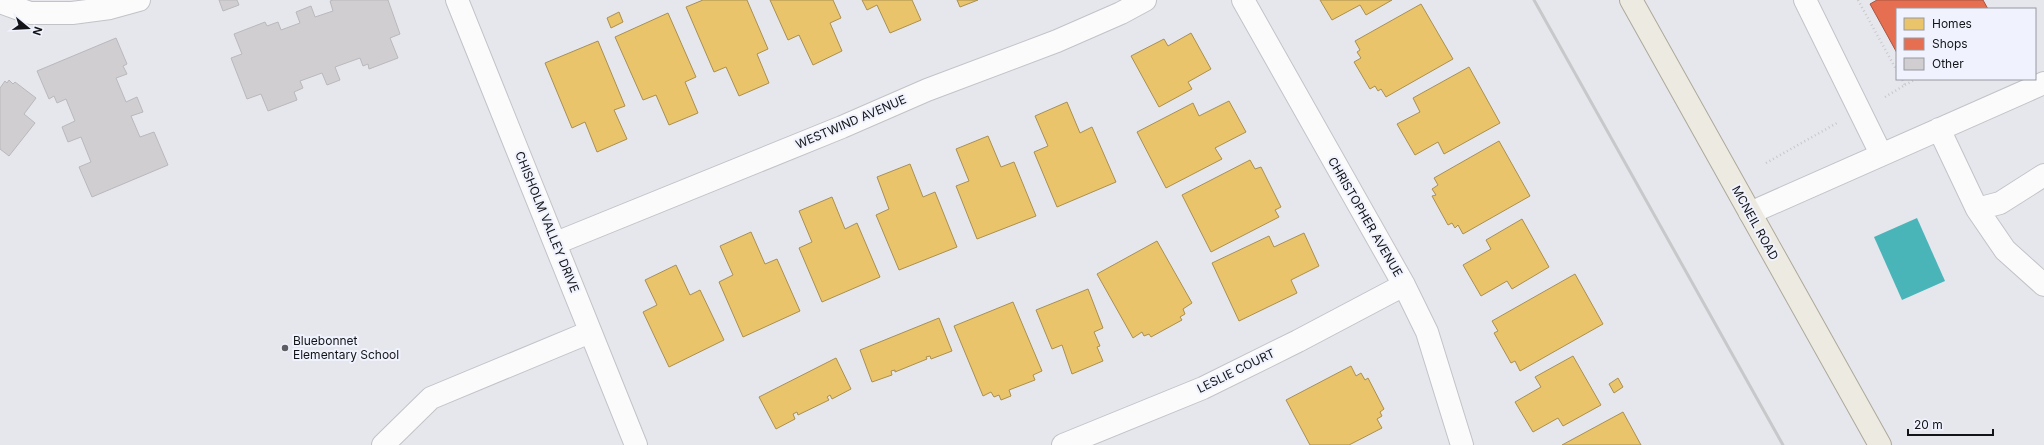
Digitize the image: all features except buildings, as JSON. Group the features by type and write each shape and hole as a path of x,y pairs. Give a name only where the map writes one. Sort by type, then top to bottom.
{"main road":[{"name":"MCNEIL ROAD","path":"1631,0 1880,445"}],"street":[{"path":"0,2 30,13 72,13 110,8 140,0"},
{"name":"CHISHOLM VALLEY DRIVE","path":"457,0 636,445"},
{"name":"WESTWIND AVENUE","path":"556,243 842,127 927,90 1057,41 1121,13 1145,0"},
{"name":"CHRISTOPHER AVENUE","path":"1243,0 1404,285 1427,332 1462,445"},
{"path":"1805,0 1881,154"},
{"path":"1750,213 2044,83"},
{"path":"1939,129 1977,209 2005,250 2044,285"},
{"path":"1977,209 2000,202 2044,175"},
{"name":"LESLIE COURT","path":"1063,445 1203,388 1298,341 1404,285"},
{"path":"382,445 432,398 590,332"}],"path":[{"path":"1858,0 1896,68"},
{"path":"1902,80 1905,85"},
{"path":"1885,97 1914,80"},
{"path":"1766,164 1841,121"}],"water":[{"path":"1917,218 1945,281 1902,300 1874,237"}],"railway":[{"path":"1534,0 1783,445"}],"place":[{"name":"Bluebonnet Elementary School","path":"285,348"}]}
